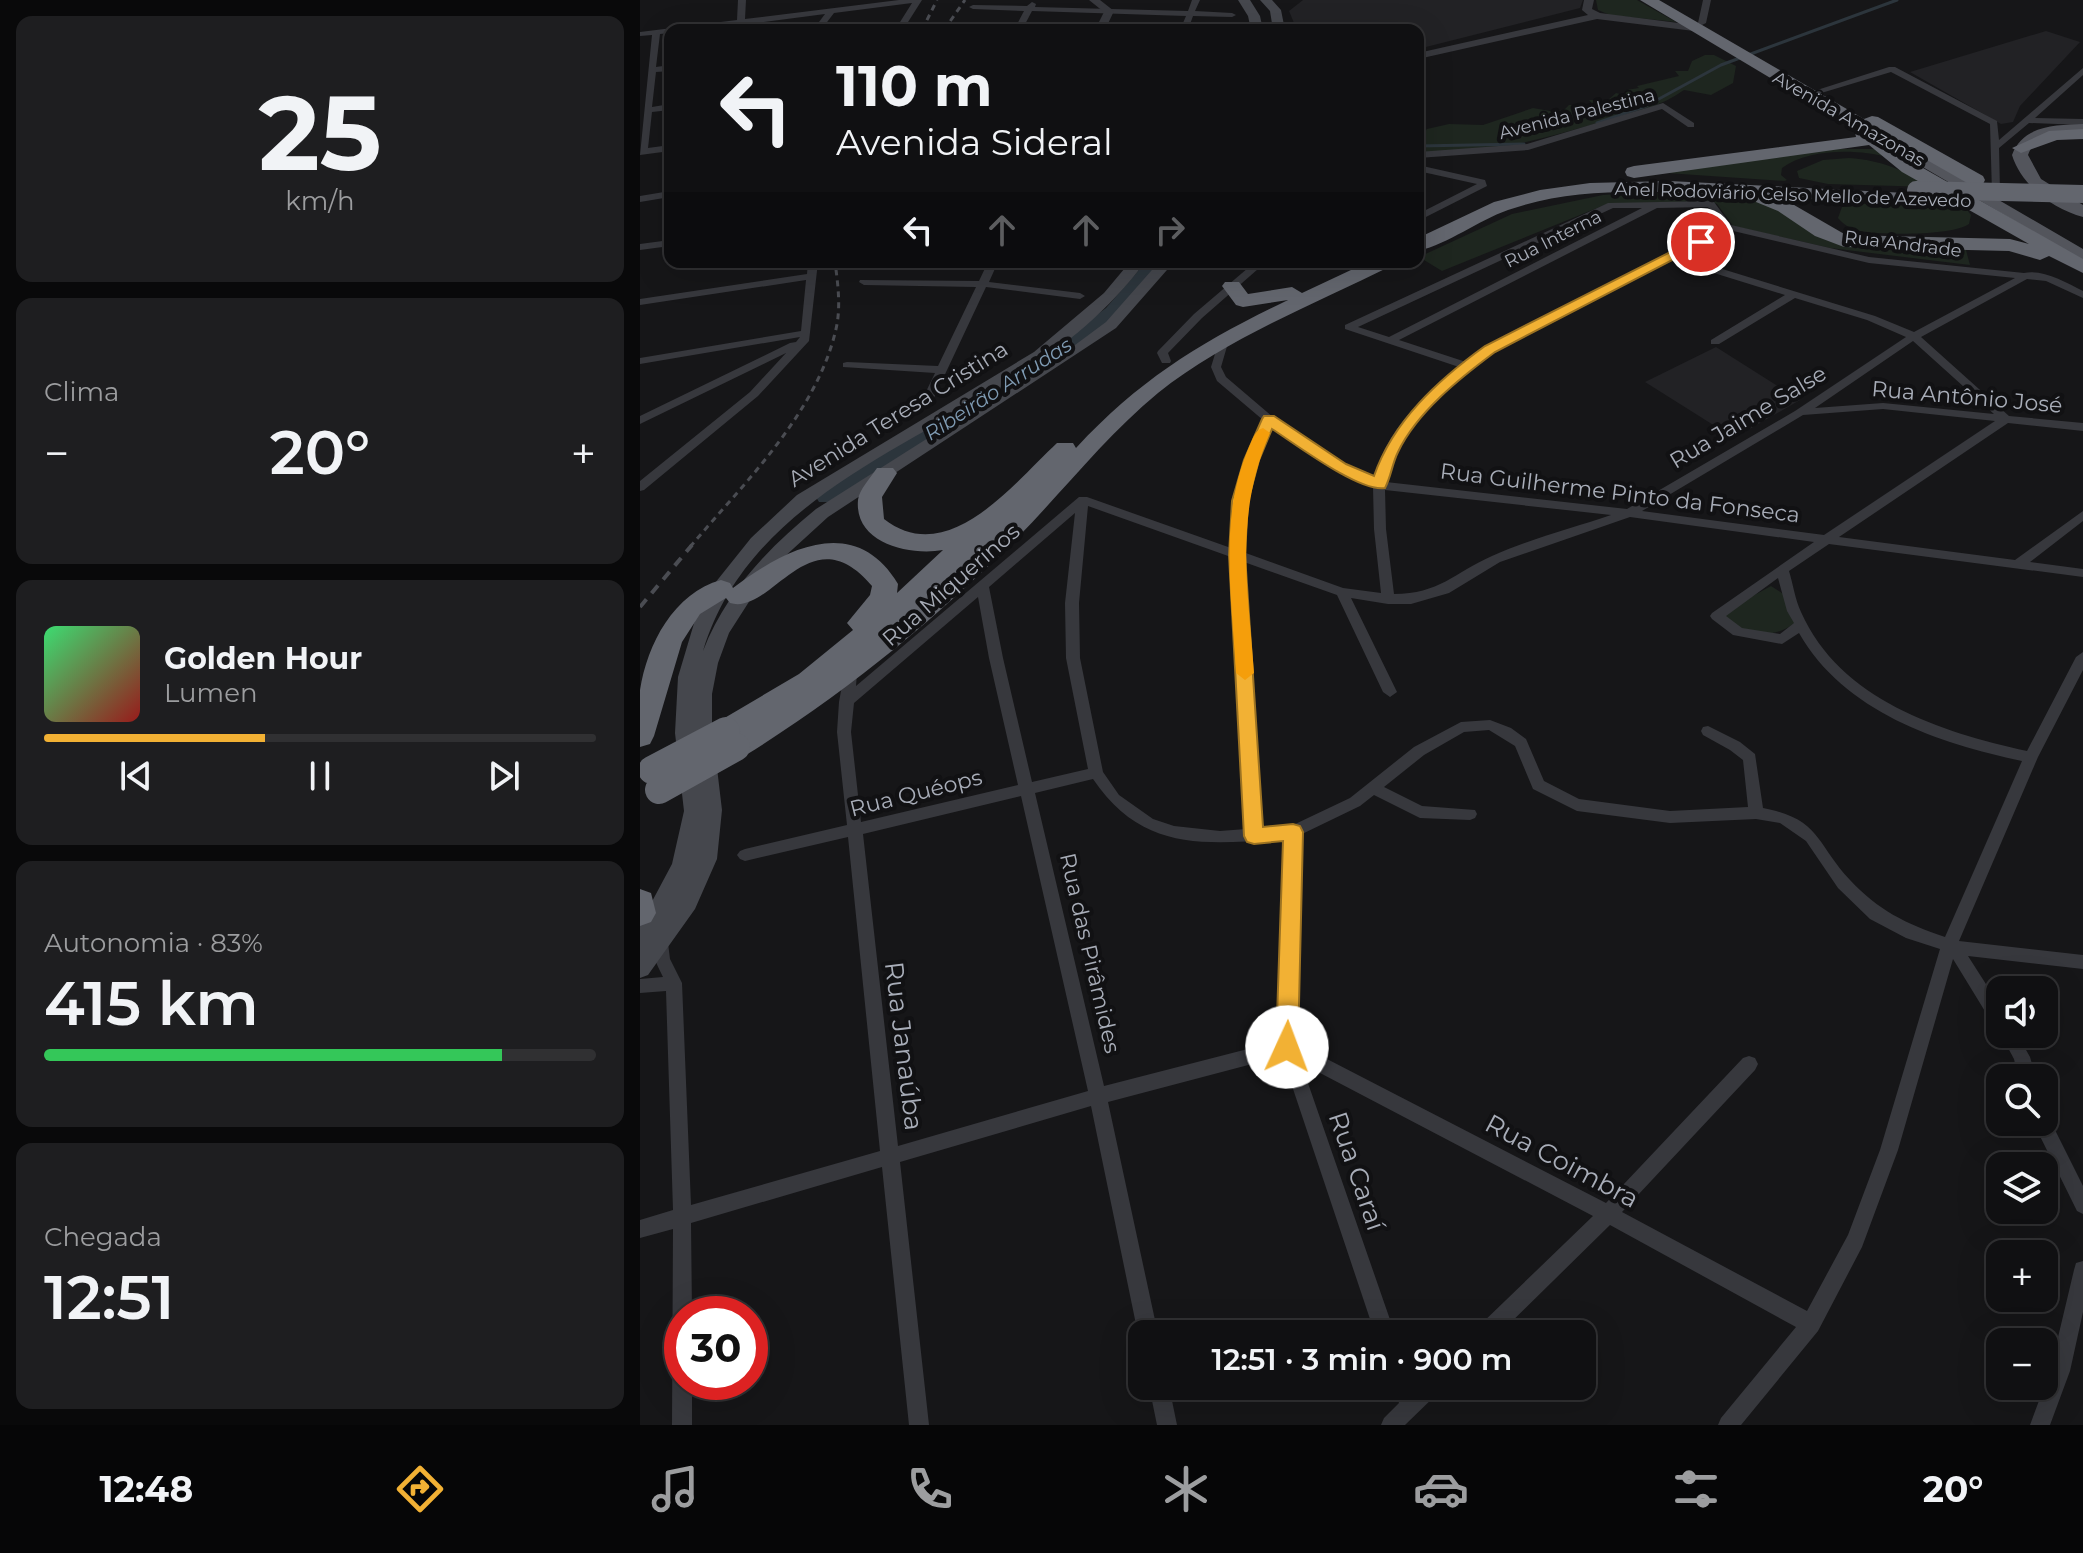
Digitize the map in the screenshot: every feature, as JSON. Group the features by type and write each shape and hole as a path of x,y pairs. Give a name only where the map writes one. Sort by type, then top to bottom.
{"highway":[{"path":"1648,0 1751,57"},
{"path":"1664,0 1698,25"},
{"name":"Avenida Amazonas","path":"1751,57 1976,180"},
{"name":"Avenida Amazonas","path":"1751,57 1863,126"},
{"path":"1863,126 1878,145 1909,168 2083,267"},
{"path":"1534,188 1587,177 1861,142 1865,140 1863,126"},
{"path":"2021,148 2055,135 2083,131"},
{"path":"1828,188 1801,183 1789,174 1792,166 1841,155 1876,157 1909,168"},
{"name":"Anel Rodoviário Celso Mello de Azevedo","path":"1424,228 1502,196 1534,188 1586,182 1667,180 1918,196 2083,194"},
{"name":"Anel Rodoviário Celso Mello de Azevedo","path":"1424,242 1501,206 1540,196 1630,187 2083,203"},
{"path":"1707,191 1753,196 1780,204 1821,234 1844,241 2010,245 2083,267"},
{"path":"1918,196 1842,202 1833,205 1827,214 1835,226 1860,235 1941,237 1976,228 1980,220 1977,207"},
{"path":"731,739 887,617 1116,399 1191,345 1344,268"},
{"path":"648,783 731,739 799,711 850,673 900,633 1022,518 1119,417 1165,377 1223,343 1372,268"},
{"path":"1232,286 1243,301 1292,293"},
{"path":"885,473 870,497 872,522 887,532 916,542 955,540 1008,503"},
{"path":"640,736 669,640 691,607 730,593 777,567 817,552 849,555 867,562 885,584 883,598 809,681"},
{"path":"640,902 640,913"}],"main road":[{"path":"1244,0 1256,24"},
{"path":"1266,0 1275,10 1278,24"},
{"name":"Avenida Amazonas","path":"1863,126 2083,256"},
{"path":"2021,148 2020,159 2029,175 2057,198 2083,212"},
{"name":"Avenida Amazonas","path":"1976,180 1996,184 2083,241"},
{"name":"Avenida Teresa Cristina","path":"640,968 691,895 707,858 711,801 701,721 705,679 730,593 756,545 799,502 1098,322 1108,300 1133,268"},
{"name":"Avenida Teresa Cristina","path":"640,944 673,892 691,843 696,808 684,729 686,689 706,617 792,536 822,513 1031,381 1160,268"}],"street":[{"path":"741,23 742,0"},
{"path":"732,24 918,0"},
{"path":"903,24 918,0"},
{"path":"1094,0 1109,11"},
{"path":"1103,24 1109,11 1139,0"},
{"path":"1186,24 1196,0"},
{"path":"1424,55 1520,32 1535,32 1591,9 1698,25 1707,0"},
{"path":"1021,24 1032,4"},
{"path":"973,7 1032,4 1109,11 1232,15"},
{"path":"822,24 831,12"},
{"path":"640,34 664,31"},
{"path":"656,32 642,152 664,149"},
{"path":"652,70 664,69"},
{"path":"1818,91 1892,69 1994,123 1996,184"},
{"path":"1997,146 2083,71"},
{"name":"Avenida Palestina","path":"1424,155 1528,147 1663,106 1691,125"},
{"path":"647,110 664,108"},
{"path":"2029,120 2083,122"},
{"path":"1424,169 1482,182 1482,186 1424,215"},
{"path":"640,199 664,195"},
{"name":"Rua Interna","path":"1391,340 1655,205 1711,204 1728,227"},
{"path":"1467,366 1349,327 1611,205 1655,205"},
{"path":"1388,599 1379,485 1391,450 1423,406 1490,349 1728,227"},
{"name":"Rua Andrade","path":"1728,227 1869,260 2029,274 2057,281 2083,295"},
{"path":"640,247 664,244"},
{"path":"1674,257 1891,325 1914,336 2006,419 1720,611 1717,616 1738,632 1785,639 1799,626"},
{"path":"640,487 754,394 806,336 813,268"},
{"path":"928,400 991,268"},
{"path":"1166,361 1162,353 1254,268"},
{"name":"Rua Jaime Salse","path":"1083,500 1342,592 1388,599 1429,596 1457,584 1496,559 1629,513 1799,413 1914,336 2029,274"},
{"path":"640,302 812,276"},
{"path":"864,282 984,284 1080,296"},
{"path":"1715,342 1794,294"},
{"path":"640,361 806,336"},
{"path":"640,420 806,336"},
{"name":"Rua Guilherme Pinto da Fonseca","path":"1223,343 1216,367 1221,379 1269,419 1341,467 1379,485 1629,513 2083,573"},
{"path":"847,365 942,370"},
{"name":"Rua Antônio José","path":"1799,413 1883,406 2083,427"},
{"path":"1254,836 1237,555 1240,501 1251,460 1269,419"},
{"path":"1083,500 1072,603 1073,658 1096,773 1114,799 1148,824 1174,832 1254,836 1293,832 1355,802 1419,751 1461,727 1490,725 1521,743 1538,785 1577,805 1670,817 1756,813 1784,818 1811,837 1843,883 1876,914 1912,933 1952,946 2083,962"},
{"name":"Rua Miquerinos","path":"846,702 1083,500"},
{"path":"2017,565 2083,515"},
{"path":"1782,569 1786,597 1799,626 1821,657 1841,676 1890,712 1934,733 1982,749 2031,757"},
{"name":"Rua das Pirâmides","path":"982,584 1098,1096 1145,1320"},
{"path":"1342,592 1390,692"},
{"path":"1728,1425 1811,1324 1855,1240 1889,1150 1952,946 2031,757 2083,657"},
{"name":"Rua Janaúba","path":"850,673 844,732 919,1425"},
{"path":"1708,731 1750,758 1756,813"},
{"name":"Rua Quéops","path":"745,855 1096,773"},
{"path":"1373,788 1420,812 1470,814"},
{"name":"Rua Caraí","path":"1293,832 1287,1047 1380,1320"},
{"path":"661,940 662,959 674,983 682,1217 682,1425"},
{"path":"1952,946 1986,999"},
{"path":"640,986 674,983"},
{"path":"640,1229 1098,1096 1287,1047"},
{"name":"Rua Coimbra","path":"1287,1047 1811,1324"},
{"path":"1499,1320 1608,1214 1749,1064"},
{"path":"2049,1136 2083,1205"},
{"path":"2040,1425 2060,1371 2083,1270"},
{"path":"1162,1400 1167,1425"},
{"path":"1408,1400 1410,1407"},
{"path":"1391,1425 1417,1400"}],"shaded area":[{"path":"1303,0 1583,0 1580,8 1424,47 1424,24 1294,24 1289,11"},
{"path":"1596,0 1637,0 1676,22 1610,15 1598,10"},
{"path":"2046,31 2080,42 2020,106 2013,122 2001,124 1910,72"},
{"path":"1714,55 1736,66 1733,83 1711,95 1684,90 1640,111 1516,144 1467,151 1424,152 1424,132 1427,129 1449,124 1483,125 1533,108 1550,111 1564,110 1569,105 1593,105 1589,100 1608,100 1616,93 1624,95 1626,90 1639,88 1637,86 1679,76 1675,71 1688,71 1692,61"},
{"path":"1834,149 1875,149 1888,157 1834,152 1805,157 1782,168 1781,175 1787,180 1784,181 1652,172"},
{"path":"1849,158 1893,167 1932,187 1828,184 1799,178 1797,171 1823,160"},
{"path":"1705,193 1758,200 1788,214 1831,242 1880,250 1966,250 1970,265 1830,248 1733,226 1717,204 1707,201 1607,204 1442,271 1424,260 1424,255 1512,214 1603,195"},
{"path":"1870,203 1958,206 1965,207 1971,215 1969,224 1960,228 1916,234 1860,231 1838,218 1842,207"},
{"path":"1716,347 1800,400 1734,438 1645,382"},
{"path":"1771,586 1785,595 1795,623 1785,629 1756,634 1738,627 1720,614"}],"waterway":[{"path":"1597,123 1646,106 1721,65 1897,0"},
{"path":"1424,146 1524,144"},
{"name":"Ribeirão Arrudas","path":"826,497 1045,363 1112,312 1150,268"}],"railway":[{"path":"925,24 937,0"},
{"path":"948,24 965,0"},
{"path":"690,547 776,446 813,390 838,321 836,268"},
{"path":"640,607 692,545"}],"slow traffic":[{"path":"1245,673 1237,555 1240,501 1251,460 1263,433"}],"route":[{"path":"1287,1047 1293,832 1254,836 1237,555 1240,501 1251,460 1269,419 1341,467 1379,485 1391,450 1423,406 1467,366 1490,349 1701,242"}]}
